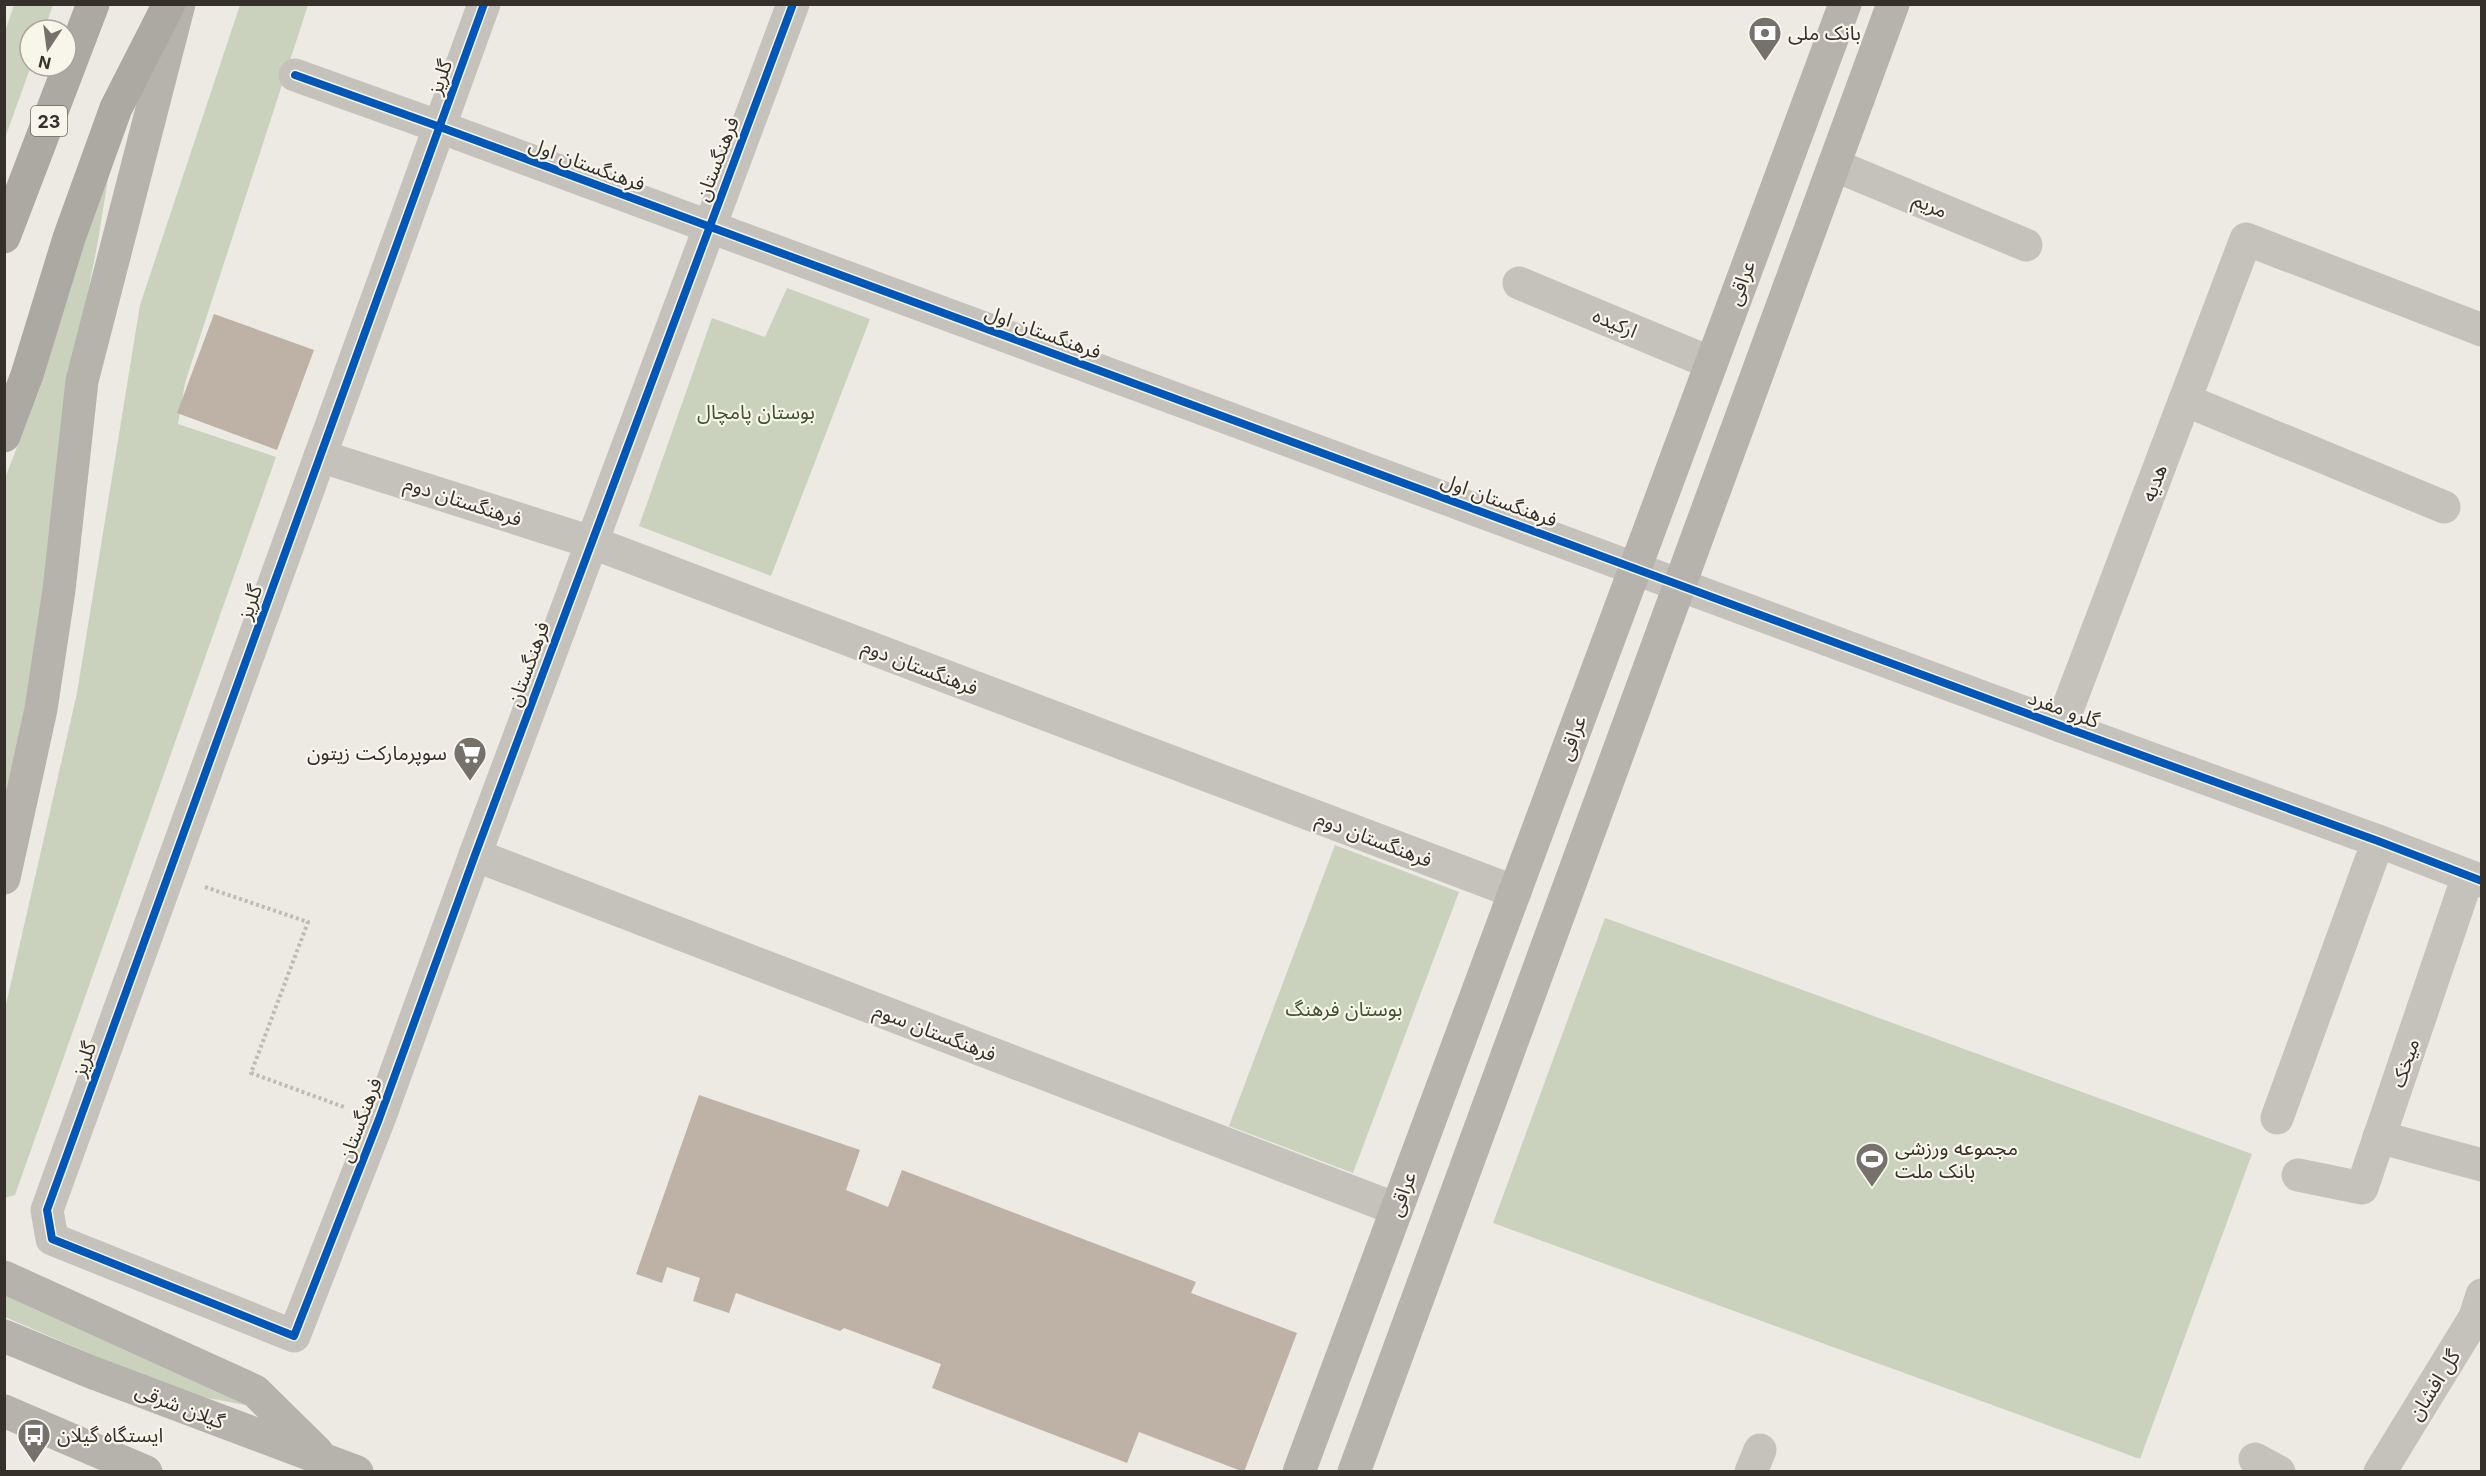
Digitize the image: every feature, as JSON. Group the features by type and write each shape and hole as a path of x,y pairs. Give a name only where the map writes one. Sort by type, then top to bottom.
{"highway":[{"name":"23","path":"4,237 93,4"},
{"path":"4,436 27,375 69,238 116,108 169,4"}],"main road":[{"path":"4,878 41,709 59,590 82,381 179,4"},
{"name":"عراقی","path":"1299,1472 1845,4"},
{"path":"1354,1472 1893,4"},
{"path":"4,1277 255,1391 324,1459"},
{"name":"گیلان شرقی","path":"4,1336 91,1372 357,1472"},
{"path":"4,1411 146,1472"}],"street":[{"name":"گلریز","path":"294,1336 52,1239 47,1210 484,4"},
{"name":"فرهنگستان","path":"294,1336 379,1119 591,542 793,4"},
{"name":"فرهنگستان اول","path":"295,75 440,126 1635,568"},
{"name":"مریم","path":"1834,165 2026,245"},
{"name":"هدیه","path":"2061,726 2246,239 2481,330"},
{"name":"ارکیده","path":"1519,283 1711,363"},
{"path":"2185,400 2444,507"},
{"name":"فرهنگستان دوم","path":"320,456 591,542 1515,892"},
{"name":"گلرو مفرد","path":"1635,568 2378,841 2475,879"},
{"path":"2277,1118 2378,841"},
{"name":"فرهنگستان سوم","path":"475,855 1396,1209"},
{"name":"میخک","path":"2298,1175 2361,1188 2475,879"},
{"path":"2379,1137 2481,1165"},
{"name":"گل افشان","path":"2380,1472 2479,1312"}],"path":[{"path":"169,874 308,922 251,1073 379,1119"}],"green space":[{"path":"14,5 53,5 48,18 18,18 18,78 27,78 5,138 5,31"},
{"path":"240,5 308,5 185,383 178,424 276,457 15,1195 5,1198 5,1009 77,693 140,305"},
{"path":"112,153 98,241 71,379 42,622 5,809 5,478 40,388"},
{"name":"بوستان پامچال","path":"787,288 870,319 771,576 639,526 712,318 765,337"},
{"name":"بوستان فرهنگ","path":"1335,845 1459,892 1353,1173 1229,1126"},
{"name":"مجموعه ورزشی بانک ملت","path":"1605,918 2252,1154 2140,1459 1493,1223"},
{"path":"4,1293 256,1407 181,1393 5,1317"}],"building":[{"path":"214,314 314,350 277,450 177,413"},
{"path":"699,1095 860,1150 846,1190 888,1207 902,1170 1196,1282 1191,1293 1297,1333 1244,1472 1139,1432 1127,1463 932,1388 941,1364 844,1328 840,1331 736,1293 729,1313 693,1301 700,1278 667,1267 662,1283 636,1274"}],"cycle path":[{"path":"484,4 47,1210 52,1239 294,1336 379,1119 475,855 793,4"},
{"path":"295,75 2482,881"}],"place":[{"name":"بانک ملی","path":"1765,62"},
{"name":"سوپرمارکت زیتون","path":"470,782"},
{"name":"مجموعه ورزشی بانک ملت","path":"1872,1188"},
{"name":"ایستگاه گیلان","path":"34,1464"}]}
